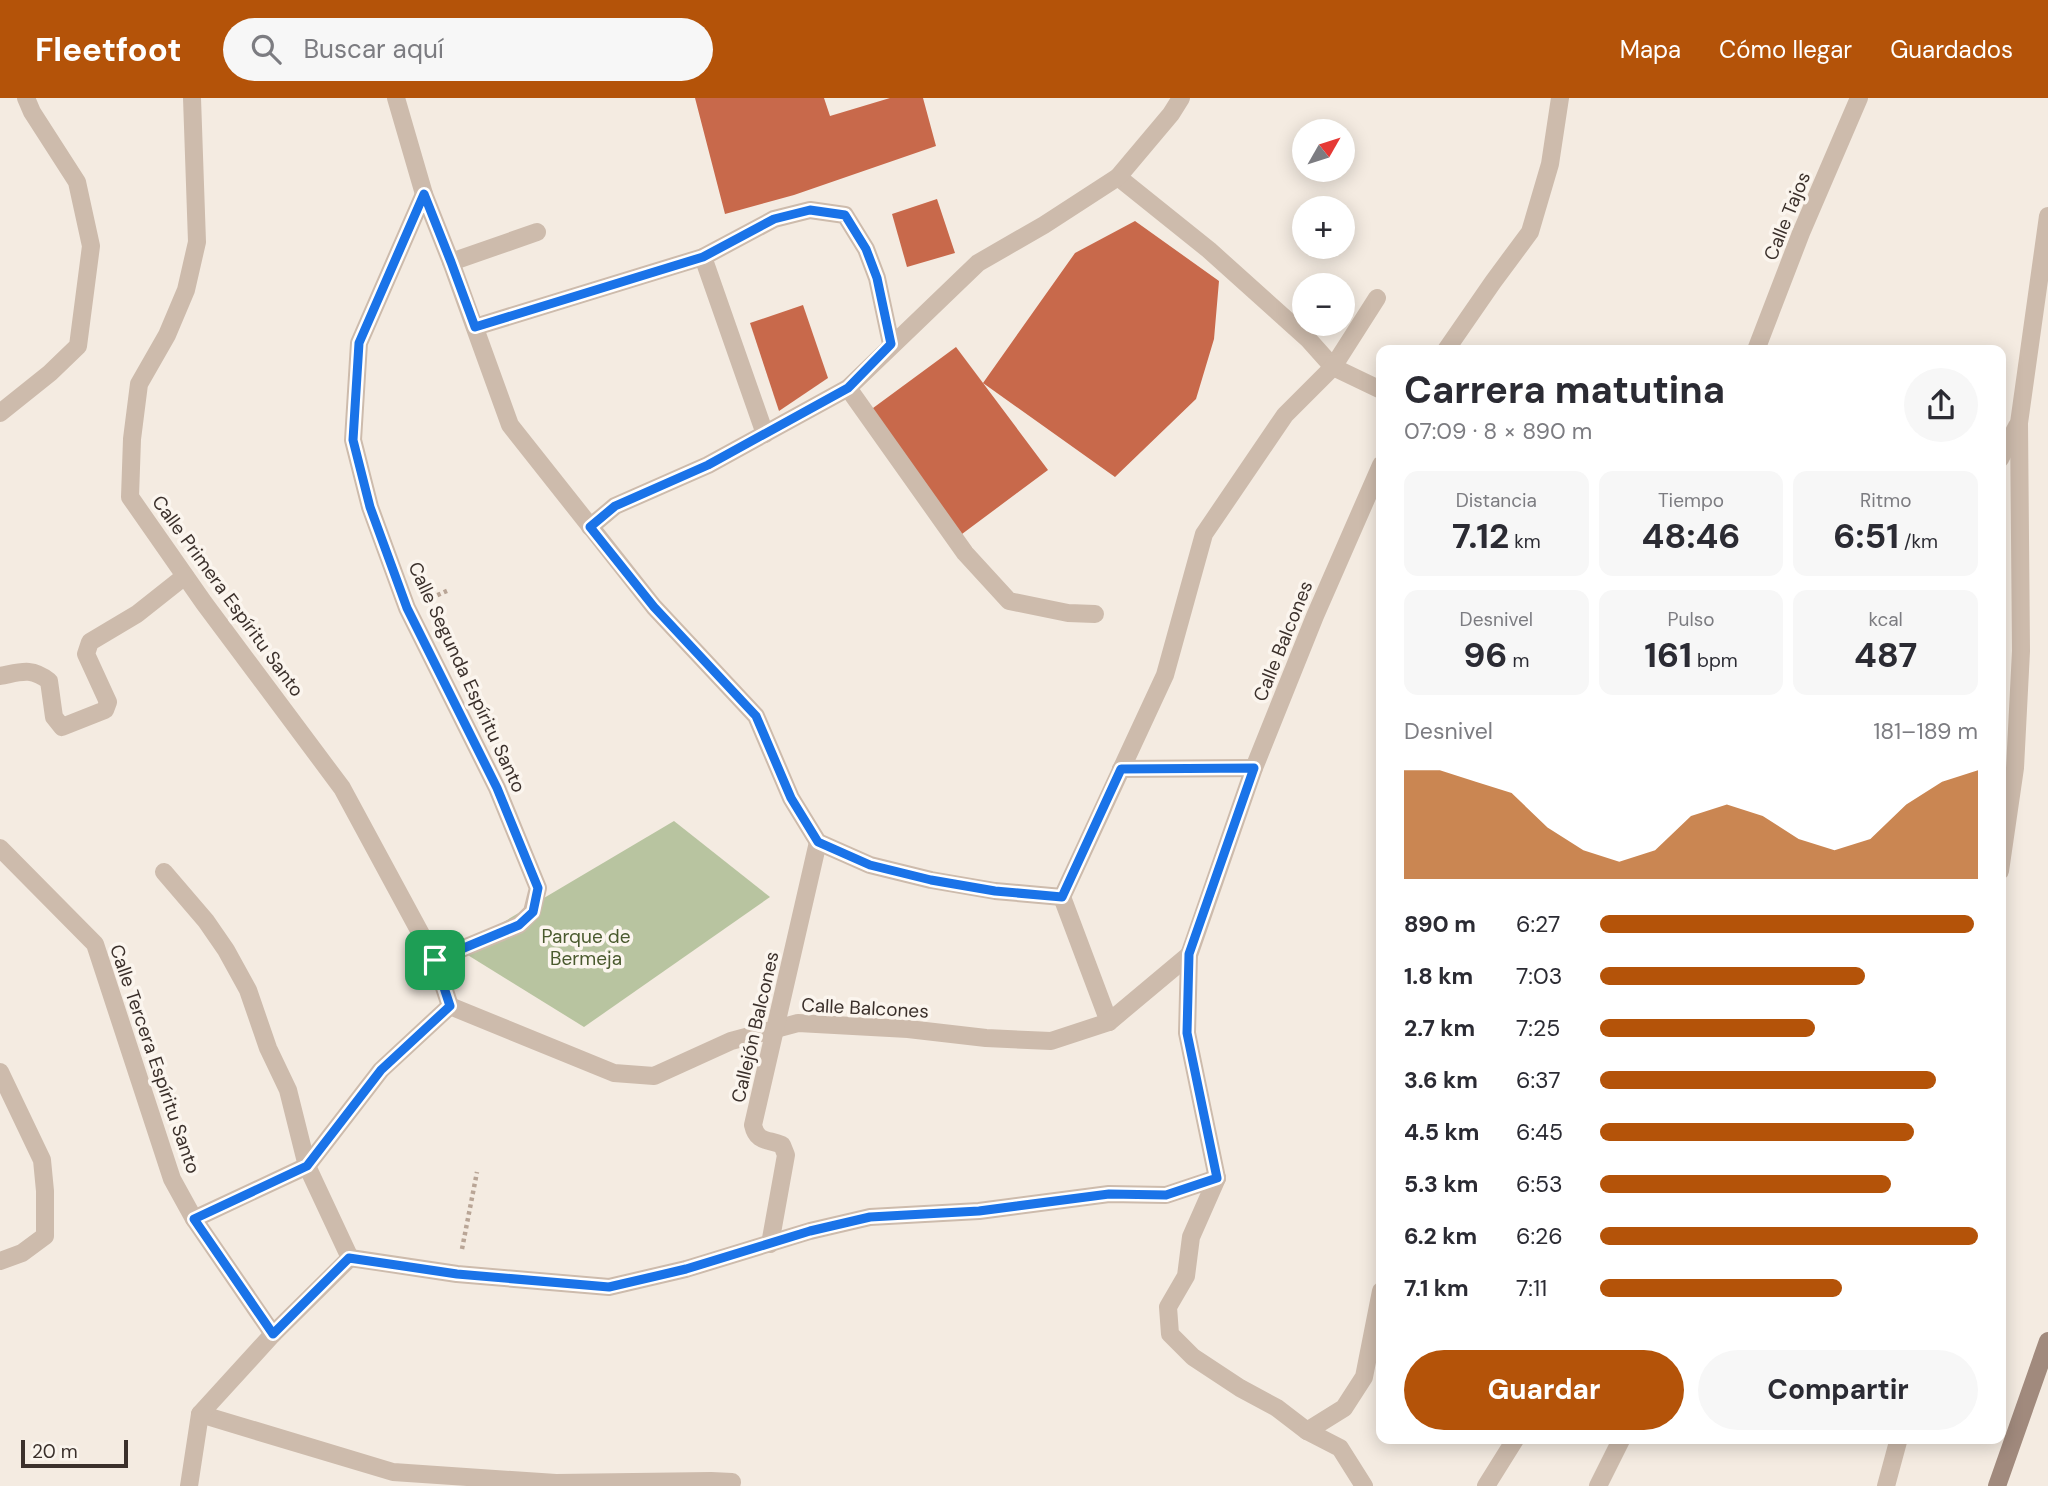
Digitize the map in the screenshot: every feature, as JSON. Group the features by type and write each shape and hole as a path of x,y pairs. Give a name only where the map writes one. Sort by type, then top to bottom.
{"main road":[{"path":"1997,1486 2048,1341"}],"street":[{"path":"0,412 50,373 78,346 91,246 77,182 32,112 26,98"},
{"name":"Calle Primera Espíritu Santo","path":"192,98 197,242 186,290 167,335 139,384 132,439 130,497 342,788 435,960 450,1006"},
{"path":"396,98 424,194 510,425 654,607 756,716 791,798 818,842 870,865 931,880 995,891 1062,897"},
{"path":"590,527 615,506 708,465 848,388 978,263 1044,225 1118,177 1171,114 1181,98"},
{"path":"1449,345 1530,232 1550,164 1560,98"},
{"name":"Calle Tajos","path":"1758,345 1801,233 1859,98"},
{"path":"1118,177 1209,250 1308,339 1333,367 1376,388"},
{"name":"Calle Segunda Espíritu Santo","path":"424,194 359,343 353,440 370,507 407,608 497,788 538,888 533,912 519,925 435,960"},
{"path":"475,327 703,257 774,219 810,210 845,215 866,249 877,278 891,344"},
{"path":"2006,830 2015,768 2021,651 2019,423 2048,216"},
{"path":"451,262 537,232"},
{"path":"703,257 765,434"},
{"path":"1109,1022 1062,897 1164,674 1204,534 1284,415 1333,367 1377,298"},
{"path":"848,388 965,552 1009,601 1068,613 1095,614"},
{"path":"2006,448 2019,423"},
{"name":"Calle Balcones","path":"1217,1178 1187,1033 1189,954 1254,768 1315,616 1376,476"},
{"path":"0,676 23,671 37,672 49,681 54,717 62,727 105,710 108,702 104,688 86,654 90,642 137,614 185,576"},
{"path":"1121,769 1254,768"},
{"name":"Callejón Balcones","path":"770,1244 786,1155 782,1145 761,1140 755,1135 753,1125 818,842"},
{"name":"Calle Tercera Espíritu Santo","path":"0,848 95,944 172,1179 194,1219 273,1334"},
{"path":"164,872 206,921 248,990 268,1048 288,1090 307,1166 349,1258"},
{"name":"Calle Balcones","path":"450,1006 614,1073 654,1076 731,1041 798,1023 1051,1041 1109,1022 1189,954"},
{"path":"194,1219 307,1166 381,1070 450,1006"},
{"path":"0,1072 42,1160 45,1236 22,1253 0,1261"},
{"path":"349,1258 457,1274 609,1287 686,1269 810,1231 870,1217 979,1211 1109,1194 1166,1195 1217,1178"},
{"path":"1217,1178 1191,1237 1186,1276 1168,1307 1170,1334 1193,1357 1240,1388 1277,1408 1307,1431 1340,1448 1364,1486"},
{"path":"189,1486 200,1414 273,1334 349,1258"},
{"path":"1307,1431 1344,1408 1364,1377 1376,1316"},
{"path":"200,1414 393,1472 556,1483 711,1481 732,1482 731,1486"},
{"path":"1486,1486 1512,1444"},
{"path":"1598,1486 1619,1444"},
{"path":"1886,1486 1897,1444"}],"path":[{"path":"457,1274 477,1172"}],"green space":[{"name":"Parque de Bermeja","path":"674,821 770,897 584,1027 458,949"}],"building":[{"path":"695,98 824,98 830,116 890,98 923,98 936,146 794,195 725,214"},
{"path":"937,199 955,253 907,267 892,214"},
{"path":"1135,221 1219,281 1214,339 1196,399 1115,477 983,383 1075,253"},
{"path":"803,305 828,378 779,411 750,323"},
{"path":"956,347 1048,470 962,534 869,411"}],"route":[{"path":"424,194 475,327 703,257 774,219 810,210 845,215 866,249 877,278 891,344 848,388 708,465 615,506 590,527 654,607 756,716 791,798 818,842 870,865 931,880 995,891 1062,897 1121,769 1254,768 1189,954 1187,1033 1217,1178 1166,1195 1109,1194 979,1211 870,1217 810,1231 686,1269 609,1287 457,1274 349,1258 273,1334 194,1219 307,1166 381,1070 450,1006 435,960 519,925 533,912 538,888 497,788 407,608 370,507 353,440 359,343 424,194"}]}
